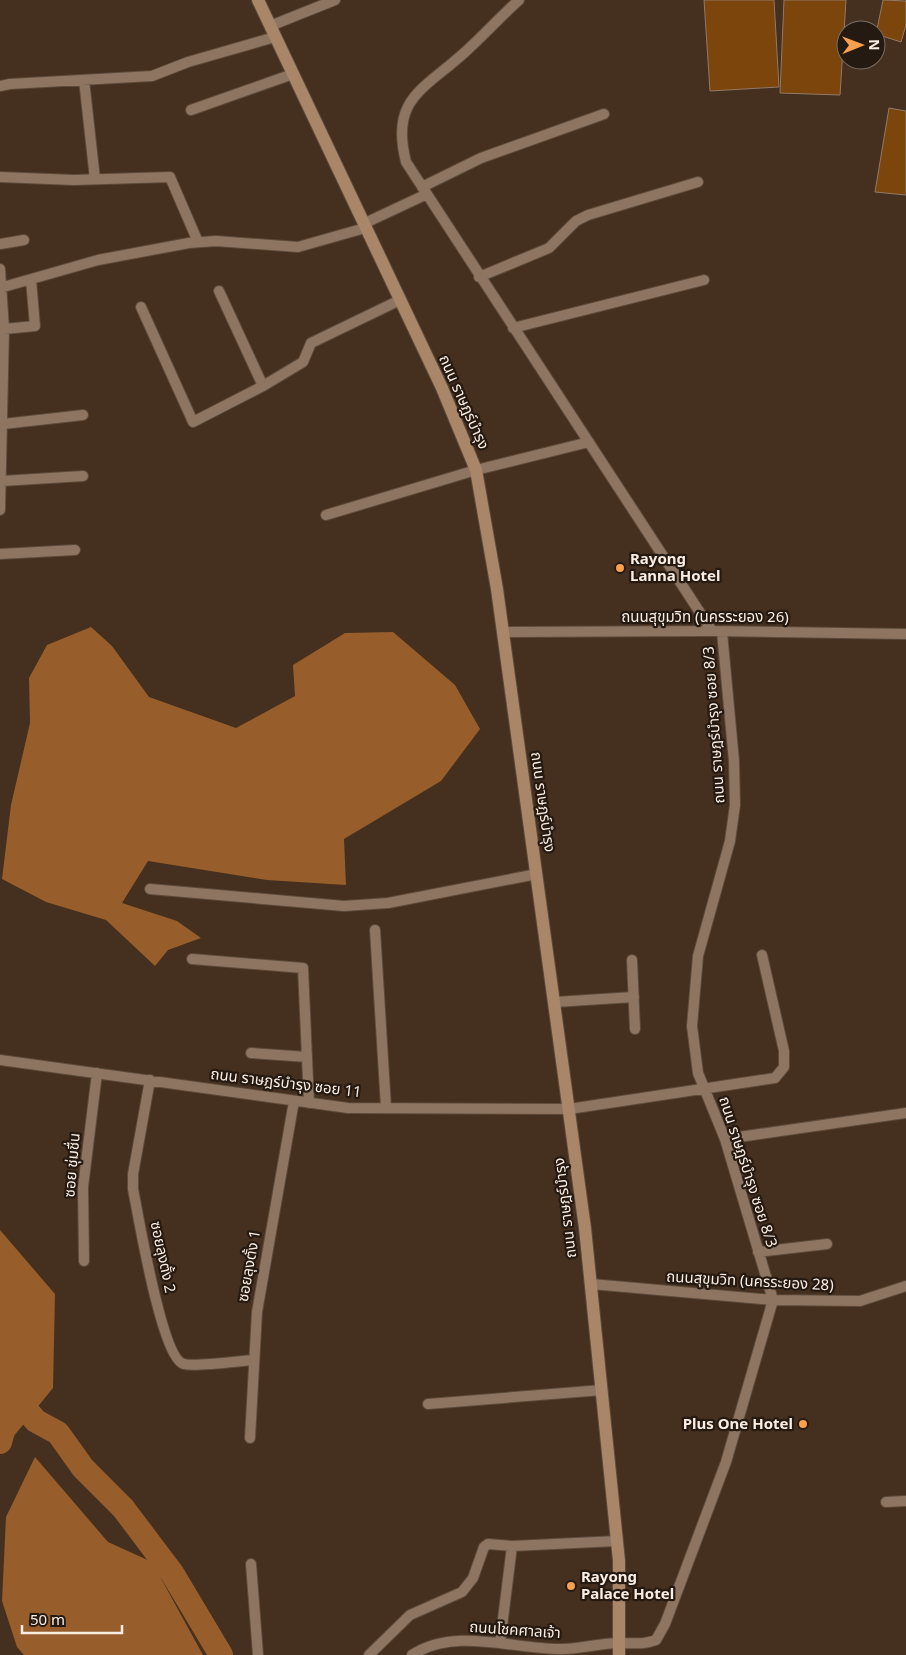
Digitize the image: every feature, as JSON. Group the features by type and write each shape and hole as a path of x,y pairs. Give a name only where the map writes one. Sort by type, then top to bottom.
{"street":[{"name":"ถนน ราษฎร์บำรุง","path":"258,0 442,388 476,470 503,632 569,1109 602,1390 617,1541 619,1649"},
{"path":"5,85 152,76 273,31 335,0"},
{"path":"519,0 457,59 425,84 410,101 402,121 401,142 406,162 513,328 717,631"},
{"path":"191,110 293,74"},
{"path":"84,80 95,179"},
{"path":"1,287 98,260 198,242 216,241 298,247 364,226 481,158 604,114"},
{"path":"0,177 95,179 170,177 198,242"},
{"path":"480,277 549,248 576,221 588,215 698,182"},
{"path":"0,244 24,240"},
{"path":"0,269 4,329 0,510"},
{"path":"4,329 35,326 31,280"},
{"path":"513,328 704,280"},
{"path":"219,291 264,386"},
{"path":"141,307 193,422 264,386 303,362 311,343 400,300"},
{"path":"3,424 83,415"},
{"path":"326,514 476,470 589,442"},
{"path":"2,481 83,476"},
{"path":"0,554 75,550"},
{"name":"ถนนสุขุมวิท (นครระยอง 26)","path":"503,632 717,631 906,634"},
{"name":"ถนน ราษฎร์บำรุง ซอย 8/3","path":"717,631 734,761 735,805 730,841 698,956 692,1034 698,1073 725,1139 773,1300"},
{"path":"150,889 344,906 388,903 537,874"},
{"path":"375,930 386,1107"},
{"name":"ถนน ราษฎร์บำรุง ซอย 11","path":"0,1060 348,1108 569,1109 775,1078 784,1068 784,1051 762,955"},
{"path":"192,959 303,968 309,1103"},
{"path":"632,960 635,1029"},
{"path":"555,1002 634,997"},
{"path":"251,1053 307,1058"},
{"name":"ซอย ชุ่มชื่น","path":"84,1261 83,1187 97,1073"},
{"name":"ซอยลุงตั้ง 2","path":"150,1080 133,1174 133,1189 155,1296 167,1340 175,1358 185,1365 253,1360"},
{"name":"ซอยลุงตั้ง 1","path":"250,1438 256,1312 294,1101"},
{"path":"725,1139 906,1113"},
{"path":"758,1252 827,1244"},
{"name":"ถนนสุขุมวิท (นครระยอง 28)","path":"590,1284 773,1300 860,1301 906,1286"},
{"path":"619,1649 656,1640 662,1631 726,1462 773,1300"},
{"path":"428,1404 602,1390"},
{"path":"886,1502 906,1501"},
{"path":"369,1655 410,1615 462,1592 473,1578 484,1547 488,1544 512,1546 617,1541"},
{"path":"500,1643 512,1546"},
{"path":"251,1564 258,1655"},
{"name":"ถนนโชคศาลเจ้า","path":"412,1655 426,1647 443,1642 500,1643 561,1649 619,1649"}],"shaded area":[{"path":"91,627 112,646 149,697 236,728 295,696 293,665 345,633 393,632 455,685 480,729 441,781 344,839 346,885 267,880 148,861 122,903 177,921 201,938 168,950 155,966 106,920 46,902 2,879 11,805 30,723 29,678 47,645"},
{"path":"0,1230 55,1294 53,1388 0,1453"},
{"path":"35,1457 108,1542 152,1562 203,1655 24,1655 17,1647 2,1601 6,1517"}],"building":[{"path":"704,0 774,0 779,87 710,91"},
{"path":"784,0 846,0 845,20 836,20 836,70 842,70 840,95 780,93"},
{"path":"883,0 906,1 906,25 901,42 886,37 886,20 879,20"},
{"path":"889,108 906,111 906,195 875,192"}],"waterway":[{"path":"0,1296 11,1316 13,1395 0,1442"},
{"path":"13,1395 36,1421 58,1433 83,1468 123,1508 172,1573 221,1655"}],"place":[{"name":"Rayong Lanna Hotel","path":"620,568"},
{"name":"Plus One Hotel","path":"803,1424"},
{"name":"Rayong Palace Hotel","path":"571,1586"}]}
